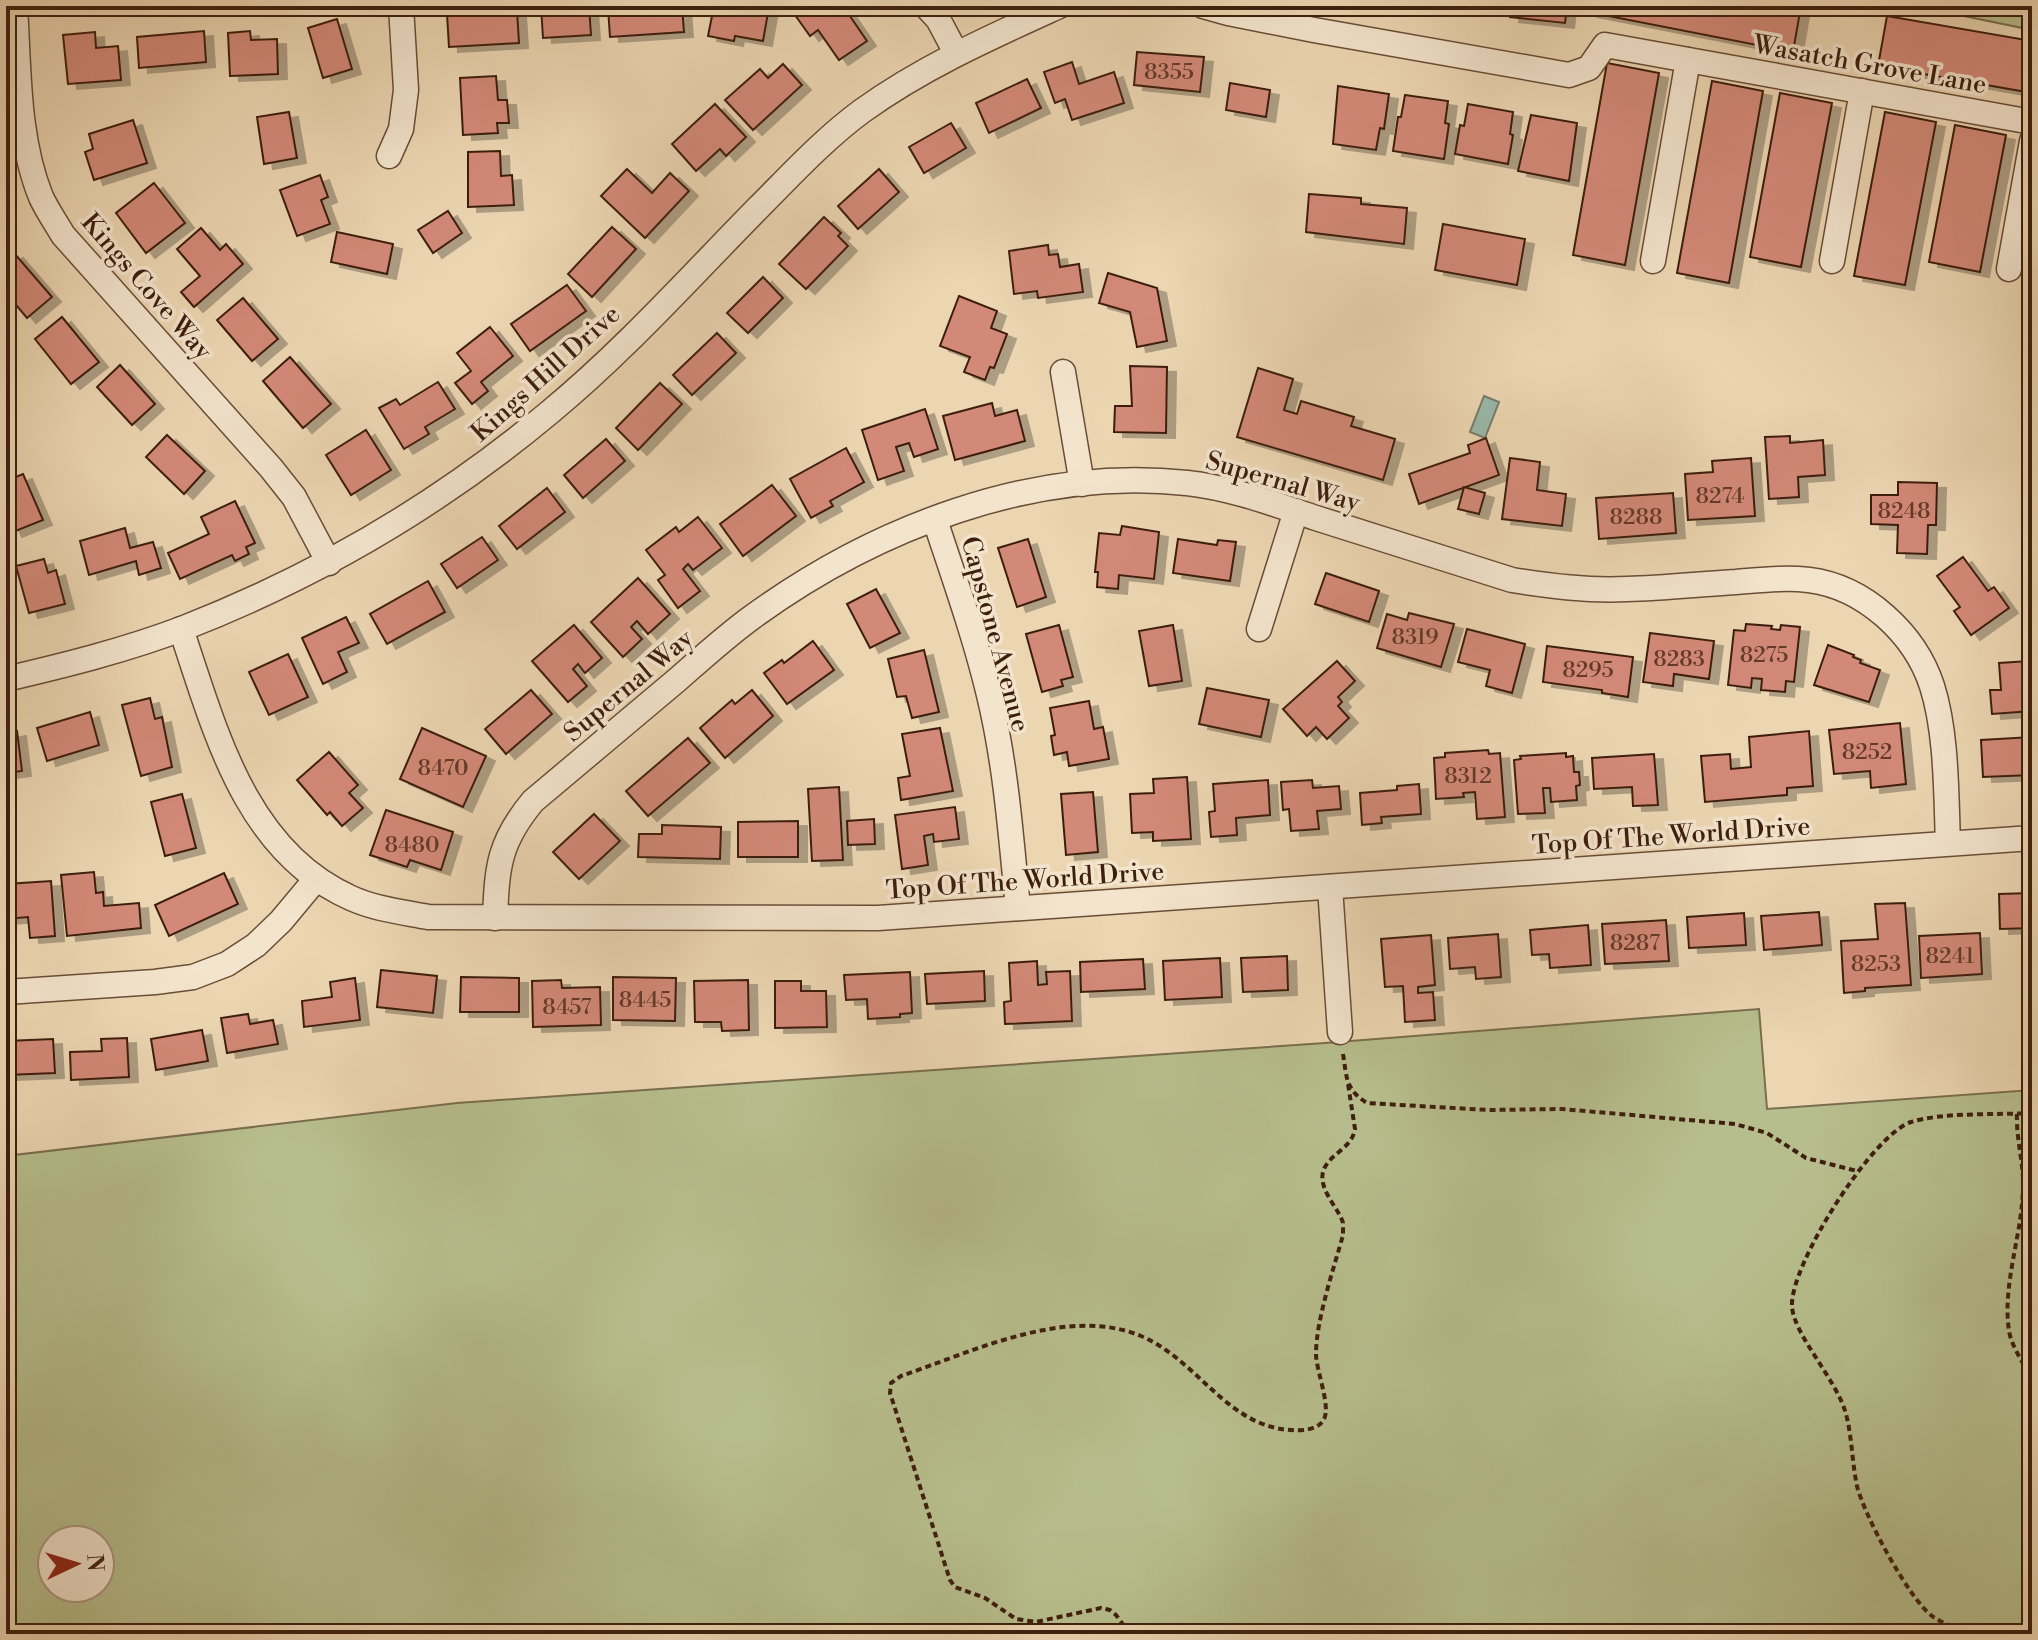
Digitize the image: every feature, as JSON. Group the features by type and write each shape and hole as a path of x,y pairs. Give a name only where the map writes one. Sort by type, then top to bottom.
{"street":[{"name":"Kings Cove Way","path":"15,6 28,157 42,198 56,223 89,267 271,468 309,522 329,563"},
{"path":"389,156 401,129 406,90 401,6"},
{"path":"926,6 938,19 956,53"},
{"name":"Kings Hill Drive","path":"6,679 90,658 181,629 329,563 409,516 484,465 541,419 617,350 817,149 861,112 956,53 1059,6"},
{"name":"Wasatch Grove Lane","path":"1203,6 1257,19 1569,75 1589,68 1605,45 2032,122"},
{"path":"1653,261 1688,60"},
{"path":"1832,261 1862,91"},
{"path":"2009,269 2032,141"},
{"path":"1063,372 1082,484"},
{"name":"Supernal Way","path":"495,918 502,850 514,824 533,801 750,618 870,546 935,520 1010,497 1082,484 1135,480 1189,483 1243,494 1512,580 1550,586 1588,590 1626,589 1783,579 1812,580 1841,589 1893,622 1916,652 1932,686 1940,722 1948,843"},
{"path":"1259,629 1296,511"},
{"name":"Capstone Avenue","path":"935,520 989,696 1005,783 1018,908"},
{"name":"Top Of The World Drive","path":"181,629 237,782 258,819 284,852 316,879 352,899 428,917 878,918 2032,838"},
{"path":"6,992 193,977 227,964 256,945 316,879"},
{"path":"1330,887 1340,1032"}],"path":[{"path":"1130,1634 1110,1610 1101,1608 1036,1622 1016,1619 985,1598 955,1587 950,1580 890,1393 891,1383 901,1376 1023,1335 1049,1329 1098,1325 1120,1328 1145,1337 1195,1373 1232,1408 1256,1422 1283,1431 1310,1429 1320,1424 1326,1417 1326,1410 1317,1370 1318,1335 1343,1235 1342,1220 1332,1206 1323,1177 1327,1165 1354,1137 1355,1129 1340,1032"},
{"path":"1348,1084 1353,1095 1367,1103 1385,1106 1562,1109 1735,1124 1767,1133 1806,1158 1857,1171"},
{"path":"1971,1634 1941,1621 1926,1610 1869,1521 1857,1484 1843,1404 1799,1328 1792,1308 1798,1276 1857,1171 1893,1131 1926,1119 2032,1113"},
{"path":"2017,1114 2016,1130 2023,1168 2020,1226 2009,1297 2009,1329 2010,1338 2032,1382"},
{"path":"2020,1226 2032,1234"},
{"path":"2028,1634 2032,1629"}],"green space":[{"path":"1915,6 2032,6 2032,30"},
{"path":"1759,1009 1767,1109 2032,1090 2032,1634 6,1634 6,1156 457,1103 1325,1043"}],"shaded area":[{"path":"1484,396 1499,402 1485,438 1470,432"}],"building":[{"path":"541,6 589,6 591,35 543,38"},
{"path":"682,6 684,32 610,37 608,8"},
{"path":"714,6 769,7 763,41 735,36 734,41 708,36"},
{"path":"807,6 843,6 867,41 839,60 818,30 810,36 795,15"},
{"path":"1511,6 1567,6 1565,23 1510,17"},
{"path":"1589,6 1801,6 1793,52 1588,12"},
{"path":"517,10 519,43 449,47 447,14"},
{"path":"1887,16 2032,41 2032,93 1878,66"},
{"path":"337,19 352,69 323,78 308,28"},
{"path":"204,31 206,62 139,68 137,37"},
{"path":"250,31 251,40 277,39 278,74 230,76 228,33"},
{"path":"95,32 96,48 118,46 121,80 68,84 63,35"},
{"path":"1137,52 1204,57 1200,92 1134,85"},
{"path":"1072,62 1079,84 1114,72 1124,103 1072,120 1065,99 1055,103 1044,72"},
{"path":"1607,63 1659,73 1625,265 1573,255"},
{"path":"783,64 802,85 753,130 725,100 760,69 768,78"},
{"path":"496,76 498,100 507,100 509,123 497,123 498,133 463,135 460,78"},
{"path":"1027,79 1041,108 989,133 976,103"},
{"path":"1712,81 1763,91 1729,283 1677,273"},
{"path":"1230,83 1270,90 1266,117 1226,110"},
{"path":"1338,86 1389,94 1384,129 1380,128 1376,150 1333,144"},
{"path":"1780,93 1832,103 1801,267 1750,257"},
{"path":"1405,95 1448,101 1445,123 1449,124 1444,159 1393,151"},
{"path":"715,104 746,137 726,156 720,149 696,171 672,144"},
{"path":"1468,104 1513,112 1508,164 1455,154 1460,125 1464,126"},
{"path":"289,112 297,158 264,164 257,117"},
{"path":"1885,112 1936,122 1905,285 1854,276"},
{"path":"1531,115 1577,123 1569,181 1518,171"},
{"path":"133,120 147,163 94,180 85,152 93,149 89,134"},
{"path":"951,123 966,148 924,173 909,147"},
{"path":"1955,125 2006,135 1980,272 1929,262"},
{"path":"500,151 501,176 512,175 514,205 468,207 468,152"},
{"path":"627,169 652,193 670,173 689,191 645,238 601,196"},
{"path":"879,169 899,192 858,229 838,206"},
{"path":"320,175 328,197 321,200 330,224 297,236 280,190"},
{"path":"154,183 185,223 146,253 116,213"},
{"path":"1309,194 1361,198 1361,204 1407,208 1404,244 1306,232"},
{"path":"448,211 462,233 433,253 418,230"},
{"path":"824,217 841,233 838,236 848,246 806,289 779,264"},
{"path":"1443,224 1525,239 1517,285 1435,270"},
{"path":"612,227 636,249 592,297 568,274"},
{"path":"201,228 220,250 226,244 243,264 194,307 181,292 200,276 177,249"},
{"path":"337,232 393,244 387,274 331,262"},
{"path":"1048,245 1049,255 1058,254 1060,267 1079,264 1083,292 1038,298 1037,291 1014,294 1009,251"},
{"path":"14,253 52,297 27,318 6,293 6,260"},
{"path":"1108,273 1157,288 1167,341 1137,347 1130,312 1099,303"},
{"path":"763,277 783,298 748,333 727,313"},
{"path":"567,285 586,311 530,351 511,324"},
{"path":"959,296 997,311 991,328 1007,334 994,368 990,367 985,380 964,372 970,357 940,346"},
{"path":"243,298 278,339 252,361 217,320"},
{"path":"62,317 99,362 71,384 35,339"},
{"path":"490,327 513,356 481,382 488,391 472,404 455,383 471,371 457,353"},
{"path":"717,333 736,353 692,395 673,375"},
{"path":"290,357 331,404 303,428 263,381"},
{"path":"120,365 155,404 132,425 97,387"},
{"path":"1130,366 1167,367 1166,433 1114,432 1115,406 1132,406"},
{"path":"1258,368 1293,379 1284,410 1297,414 1301,401 1354,417 1351,426 1395,439 1383,480 1237,437"},
{"path":"438,382 455,409 425,427 429,434 404,449 379,408 396,399 400,405"},
{"path":"660,383 682,404 638,450 616,428"},
{"path":"992,403 995,416 1017,410 1025,441 955,460 943,416"},
{"path":"925,409 938,449 914,457 909,443 896,447 904,471 878,480 862,430"},
{"path":"366,430 391,470 351,495 326,455"},
{"path":"167,435 205,471 184,494 146,457"},
{"path":"1790,436 1790,443 1823,440 1825,475 1798,477 1799,497 1769,499 1765,437"},
{"path":"1486,438 1499,475 1419,504 1409,474 1470,453 1468,445"},
{"path":"606,439 625,461 583,498 564,475"},
{"path":"846,448 864,482 830,501 833,506 811,518 790,479"},
{"path":"1510,458 1540,462 1537,490 1566,494 1562,526 1502,519"},
{"path":"1751,458 1755,516 1688,520 1685,474 1713,472 1712,461"},
{"path":"23,474 43,520 13,532 6,516 6,481"},
{"path":"1898,482 1937,483 1936,525 1928,525 1927,554 1897,553 1898,525 1871,524 1871,495 1898,495"},
{"path":"772,485 796,516 743,556 720,524"},
{"path":"1464,487 1485,493 1479,514 1458,509"},
{"path":"547,488 565,512 517,549 499,526"},
{"path":"1673,493 1676,533 1599,539 1596,498"},
{"path":"235,501 255,543 246,547 249,554 235,561 232,555 180,579 168,553 209,534 201,517"},
{"path":"698,517 722,548 693,570 688,564 683,569 700,591 678,608 658,580 665,575 646,550 676,527 679,532"},
{"path":"1122,526 1159,532 1154,579 1119,575 1118,589 1097,587 1098,572 1095,572 1099,533 1120,535"},
{"path":"125,528 130,548 153,542 161,568 139,575 136,561 89,575 80,541"},
{"path":"482,537 498,560 457,588 441,564"},
{"path":"1028,539 1046,597 1017,607 998,548"},
{"path":"1178,539 1217,545 1218,540 1236,542 1230,581 1173,573"},
{"path":"1963,557 1988,591 1994,587 2009,608 1971,635 1954,611 1960,607 1937,576"},
{"path":"44,559 48,573 56,570 65,604 29,613 16,566"},
{"path":"1326,573 1379,591 1369,622 1315,604"},
{"path":"638,578 670,614 648,634 637,621 631,627 642,639 623,657 591,622"},
{"path":"428,581 445,612 387,644 370,614"},
{"path":"876,589 900,633 870,648 847,604"},
{"path":"1409,613 1454,624 1441,667 1377,648 1387,614 1407,620"},
{"path":"346,617 359,643 338,652 347,672 323,684 302,638"},
{"path":"1746,624 1772,626 1771,629 1780,630 1781,625 1800,627 1794,682 1786,681 1785,692 1761,690 1762,679 1752,678 1751,688 1728,685 1734,630 1745,631"},
{"path":"574,625 602,658 585,673 578,664 573,669 587,686 568,702 532,661"},
{"path":"1059,625 1073,677 1061,680 1063,686 1042,692 1026,634"},
{"path":"1173,625 1182,681 1149,686 1139,631"},
{"path":"1467,629 1525,644 1512,693 1486,686 1490,670 1458,662"},
{"path":"1650,633 1714,641 1709,679 1674,674 1673,686 1643,682"},
{"path":"813,641 834,670 787,704 764,673 782,660 784,663"},
{"path":"1828,645 1880,670 1869,702 1814,685"},
{"path":"1547,646 1633,657 1628,697 1543,682"},
{"path":"924,650 939,712 912,718 906,696 897,697 888,659"},
{"path":"288,654 308,697 269,715 249,672"},
{"path":"1337,661 1355,681 1338,697 1342,702 1338,706 1349,718 1327,739 1316,727 1307,736 1283,709"},
{"path":"2029,661 2032,711 1992,714 1990,690 2001,690 1999,663"},
{"path":"1207,688 1269,700 1261,737 1199,724"},
{"path":"531,690 552,714 506,754 485,729"},
{"path":"752,690 773,716 725,758 700,728 732,700 735,704"},
{"path":"150,698 155,719 162,717 172,767 141,776 122,705"},
{"path":"1089,701 1094,729 1103,727 1109,759 1069,766 1067,752 1054,755 1051,736 1055,735 1050,708"},
{"path":"90,712 99,745 47,761 37,728"},
{"path":"1900,723 1906,784 1871,788 1870,771 1834,774 1829,730"},
{"path":"422,728 486,756 463,807 400,779"},
{"path":"940,728 953,791 901,800 898,778 910,776 902,734"},
{"path":"17,731 22,771 6,773 6,733"},
{"path":"1809,731 1813,786 1787,788 1787,795 1705,802 1701,756 1730,754 1731,769 1751,767 1749,737"},
{"path":"2032,737 2032,775 1983,777 1981,740"},
{"path":"688,738 710,763 648,816 626,791"},
{"path":"1488,750 1489,754 1500,753 1505,817 1477,819 1475,792 1463,793 1464,797 1436,799 1434,758 1445,757 1445,753"},
{"path":"329,752 358,785 349,793 363,808 342,826 330,812 327,815 297,780"},
{"path":"1566,753 1566,757 1573,756 1574,772 1579,772 1577,800 1551,802 1550,788 1543,788 1545,813 1518,814 1514,760 1521,759 1520,756"},
{"path":"1654,754 1658,805 1633,806 1632,787 1594,789 1592,758"},
{"path":"1187,777 1191,839 1153,841 1153,832 1132,833 1130,794 1154,793 1153,779"},
{"path":"1268,780 1270,815 1236,818 1237,835 1211,837 1209,812 1215,811 1213,784"},
{"path":"1312,780 1313,788 1339,786 1341,809 1317,811 1319,829 1291,831 1289,809 1283,810 1281,782"},
{"path":"1419,784 1421,814 1381,817 1382,823 1362,825 1360,793 1397,790 1397,786"},
{"path":"839,787 843,860 812,861 808,789"},
{"path":"1093,792 1098,852 1066,855 1061,794"},
{"path":"182,794 196,848 165,856 151,802"},
{"path":"955,807 959,839 934,842 933,834 924,836 928,865 902,869 895,815"},
{"path":"386,810 453,832 441,870 410,860 407,867 370,855"},
{"path":"594,814 620,841 579,879 553,852"},
{"path":"874,819 875,844 848,845 847,821"},
{"path":"798,821 798,857 738,857 738,822"},
{"path":"662,825 721,827 720,859 638,857 639,834 662,834"},
{"path":"94,872 96,893 103,892 104,906 139,903 141,928 67,936 61,875"},
{"path":"224,873 238,904 169,936 155,905"},
{"path":"51,881 55,936 30,938 28,917 6,919 6,884"},
{"path":"2032,893 2032,928 2000,929 1999,894"},
{"path":"1905,903 1911,985 1865,988 1865,991 1844,993 1841,941 1878,939 1875,904"},
{"path":"1819,912 1822,945 1764,950 1761,916"},
{"path":"1744,913 1746,945 1689,948 1687,917"},
{"path":"1666,920 1669,961 1605,964 1602,924"},
{"path":"1588,925 1591,965 1550,968 1549,954 1532,955 1530,930"},
{"path":"1980,933 1982,974 1921,978 1919,936"},
{"path":"1498,934 1501,977 1476,979 1475,967 1450,969 1448,938"},
{"path":"1431,935 1435,985 1418,987 1418,993 1433,992 1435,1020 1405,1022 1403,986 1385,987 1381,939"},
{"path":"1287,956 1288,990 1243,992 1241,958"},
{"path":"1220,958 1222,997 1165,1000 1163,961"},
{"path":"1143,959 1145,989 1081,992 1080,962"},
{"path":"1037,961 1038,985 1047,984 1046,972 1070,971 1072,1021 1005,1024 1004,1002 1011,1001 1009,963"},
{"path":"381,970 437,976 433,1013 377,1007"},
{"path":"984,971 985,1001 927,1004 925,974"},
{"path":"910,972 912,1013 868,1019 867,999 846,1000 844,975"},
{"path":"461,977 519,978 519,1012 460,1012"},
{"path":"613,977 676,978 675,1021 613,1020"},
{"path":"355,978 360,1020 304,1027 302,1001 332,997 330,982"},
{"path":"561,980 562,988 600,987 601,1025 533,1027 532,981"},
{"path":"748,980 749,1030 722,1031 721,1022 695,1022 694,981"},
{"path":"775,981 801,981 801,991 826,991 827,1027 775,1028"},
{"path":"248,1014 250,1024 273,1020 278,1044 227,1053 221,1018"},
{"path":"202,1030 208,1061 156,1070 151,1039"},
{"path":"127,1038 129,1077 71,1080 70,1052 102,1051 101,1039"},
{"path":"53,1039 55,1073 6,1075 6,1041"}]}
